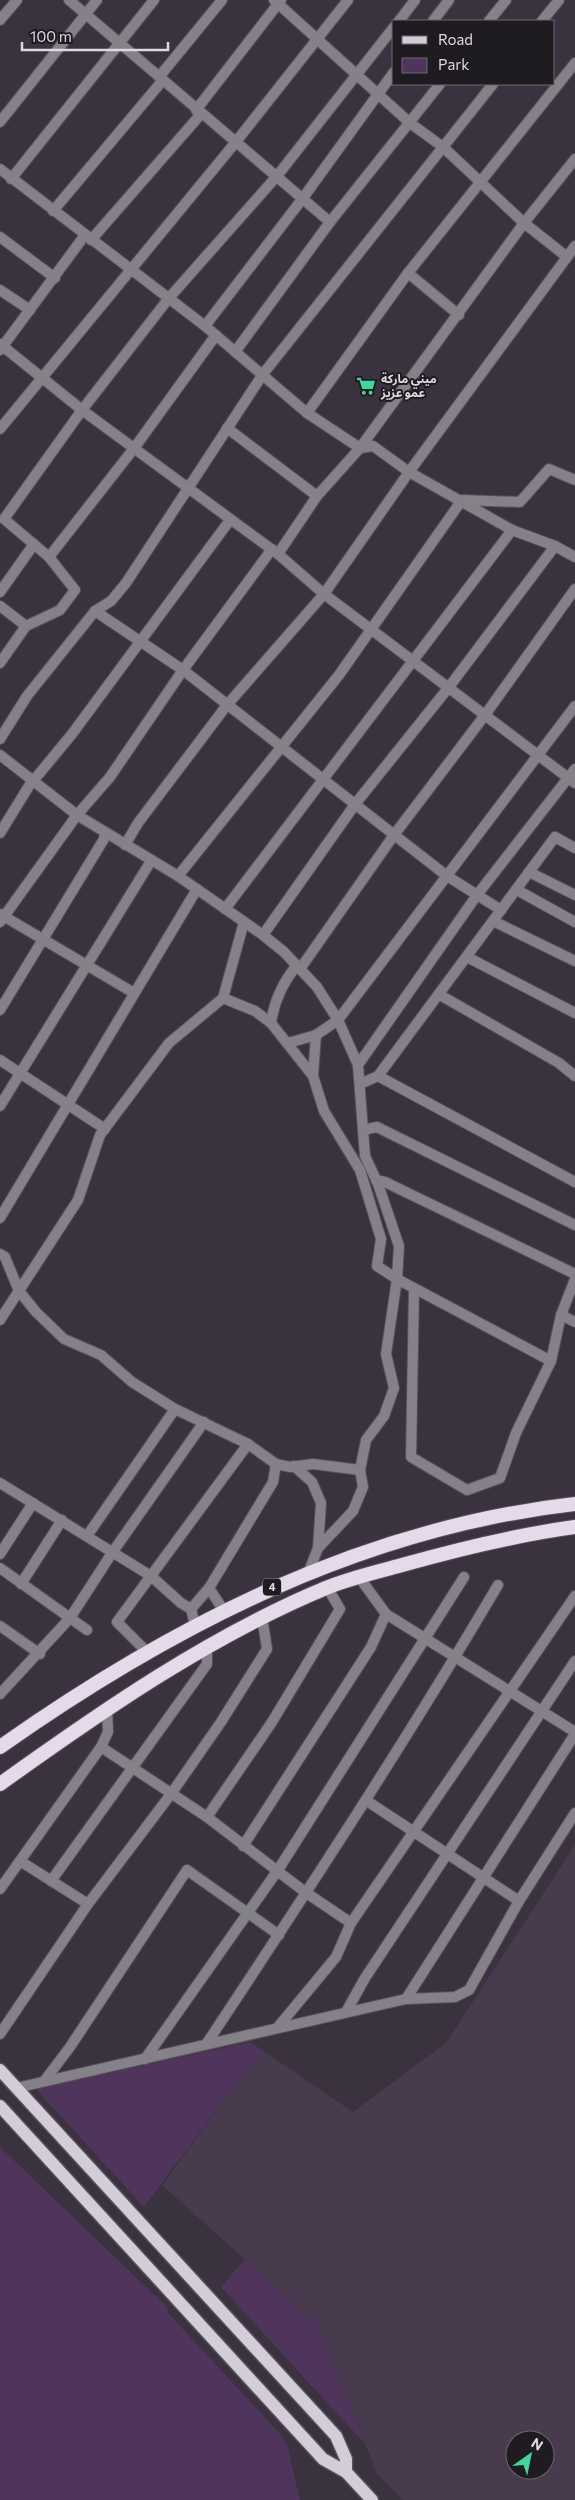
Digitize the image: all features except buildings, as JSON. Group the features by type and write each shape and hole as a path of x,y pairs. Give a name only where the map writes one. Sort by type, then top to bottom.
{"highway":[{"name":"4","path":"0,1747 146,1651 195,1625 309,1571 468,1522 575,1504"},
{"name":"4","path":"0,1784 107,1708 262,1617 328,1587 463,1548 529,1533 575,1527"}],"main road":[{"path":"0,2070 336,2436 344,2453 346,2472"},
{"path":"0,2106 323,2459 346,2472 372,2500"}],"street":[{"path":"0,20 17,0"},
{"path":"69,0 198,112 330,222"},
{"path":"0,122 97,0"},
{"path":"10,178 154,0"},
{"path":"52,211 222,0"},
{"path":"0,429 235,143 316,38 348,0"},
{"path":"399,20 415,0"},
{"path":"434,20 449,0"},
{"path":"490,20 506,0"},
{"path":"543,20 559,0"},
{"path":"566,257 524,223 443,148 410,123 278,1 198,112 88,238 1,347 43,377 82,410 135,447 187,488 275,552 324,594 372,628 537,756 572,780"},
{"path":"0,663 26,626 60,610 75,590 49,557 1,520 82,410 170,298 277,176 392,30"},
{"path":"307,413 408,274 575,63"},
{"path":"205,326 303,198 392,75"},
{"path":"235,352 330,222 439,85"},
{"path":"0,739 27,696 94,611 111,602 126,583 263,374 492,85"},
{"path":"134,993 87,967 42,938 1,917 77,816 110,777 183,670 317,496 360,448 459,315 524,223 575,159"},
{"path":"0,169 52,211 170,298 263,374 307,413 360,448 373,446 409,472 462,500 512,530 555,546 575,557"},
{"path":"0,237 55,278"},
{"path":"125,845 138,823 227,705 324,594 409,472 575,246"},
{"path":"408,274 459,315"},
{"path":"0,290 30,310"},
{"path":"49,557 135,447 216,335"},
{"path":"227,428 317,496"},
{"path":"462,500 520,502 549,469 575,480"},
{"path":"178,876 339,675 462,500"},
{"path":"0,833 34,780 72,734 230,520"},
{"path":"225,909 512,530"},
{"path":"0,592 34,544"},
{"path":"263,934 356,803 449,687 555,546"},
{"path":"271,1023 273,1008 283,985 394,834 485,715 575,589"},
{"path":"0,606 26,626"},
{"path":"94,611 142,641 183,670 281,748 324,778 447,876 501,910"},
{"path":"288,1043 316,1035 338,1020 575,706"},
{"path":"0,755 34,780 77,816 178,876 263,934 317,987 338,1020 358,1065 364,1156 376,1180 399,1246 386,1354 394,1388 384,1416 366,1440 360,1470 363,1487 353,1511 318,1548"},
{"path":"358,1065 476,895 572,780 575,769"},
{"path":"0,1010 42,938 104,839 105,832"},
{"path":"360,1084 378,1076 440,995 555,837 575,848"},
{"path":"0,1106 151,861"},
{"path":"529,872 575,895"},
{"path":"0,1218 197,890"},
{"path":"517,890 575,922"},
{"path":"493,920 575,961"},
{"path":"0,1320 78,1200 100,1135 169,1043 223,998 244,922"},
{"path":"467,957 575,1013"},
{"path":"440,995 559,1064 575,1076"},
{"path":"223,998 255,1011 271,1023 313,1076 324,1111 360,1170 381,1239 377,1266 396,1280 552,1361"},
{"path":"313,1076 316,1035"},
{"path":"0,1060 105,1129"},
{"path":"378,1076 575,1182"},
{"path":"363,1130 377,1127 575,1225"},
{"path":"376,1180 385,1182 575,1274"},
{"path":"0,1254 5,1257 20,1290 36,1312 64,1339 101,1355 132,1382 175,1409 248,1444 276,1464 294,1466 313,1464 360,1470"},
{"path":"414,1289 411,1457 467,1490 500,1478 516,1433 552,1361 561,1315 575,1278"},
{"path":"561,1315 575,1322"},
{"path":"87,1536 175,1409"},
{"path":"0,1694 40,1654 70,1618 112,1553 204,1422"},
{"path":"146,1651 118,1622 248,1444"},
{"path":"191,1608 209,1588 273,1482 276,1464"},
{"path":"294,1466 312,1482 321,1503 318,1548 309,1571"},
{"path":"0,1485 62,1520 151,1576 181,1603 191,1608"},
{"path":"0,1554 33,1503"},
{"path":"21,1584 62,1520"},
{"path":"0,1568 87,1630"},
{"path":"360,1577 386,1614 424,1639 511,1690 575,1733 485,1878 406,1999"},
{"path":"145,2059 278,1870 464,1577"},
{"path":"207,2044 305,1892 367,1801 498,1585"},
{"path":"207,1817 272,1722 340,1609 328,1587"},
{"path":"209,1588 224,1611"},
{"path":"278,2027 336,1957 351,1923 575,1596"},
{"path":"191,1608 195,1625"},
{"path":"243,1846 372,1647 386,1614"},
{"path":"0,2034 88,1904 171,1794 267,1649 262,1617"},
{"path":"0,1626 40,1654"},
{"path":"51,1881 207,1664 208,1648"},
{"path":"346,2012 370,1971 575,1661"},
{"path":"0,1890 101,1747 108,1732 107,1708"},
{"path":"101,1747 207,1817 305,1892 351,1923"},
{"path":"367,1801 520,1901"},
{"path":"16,2088 406,1999 455,1997 469,1990 520,1901 575,1813"},
{"path":"20,1861 88,1904"},
{"path":"45,2080 70,2047 187,1870 279,1935"}],"shaded area":[{"path":"575,1845 575,2500 403,2500 377,2474 319,2326 162,2185 262,2050 353,2112 446,2043"}],"green space":[{"path":"250,2042 262,2050 144,2207 36,2089"},
{"path":"0,2147 167,2307 168,2313 282,2436 287,2444 300,2500 0,2500"},
{"path":"245,2259 319,2326 366,2445 221,2287"}],"place":[{"name":"ميني ماركة عمو عزيز","path":"366,386"}]}
